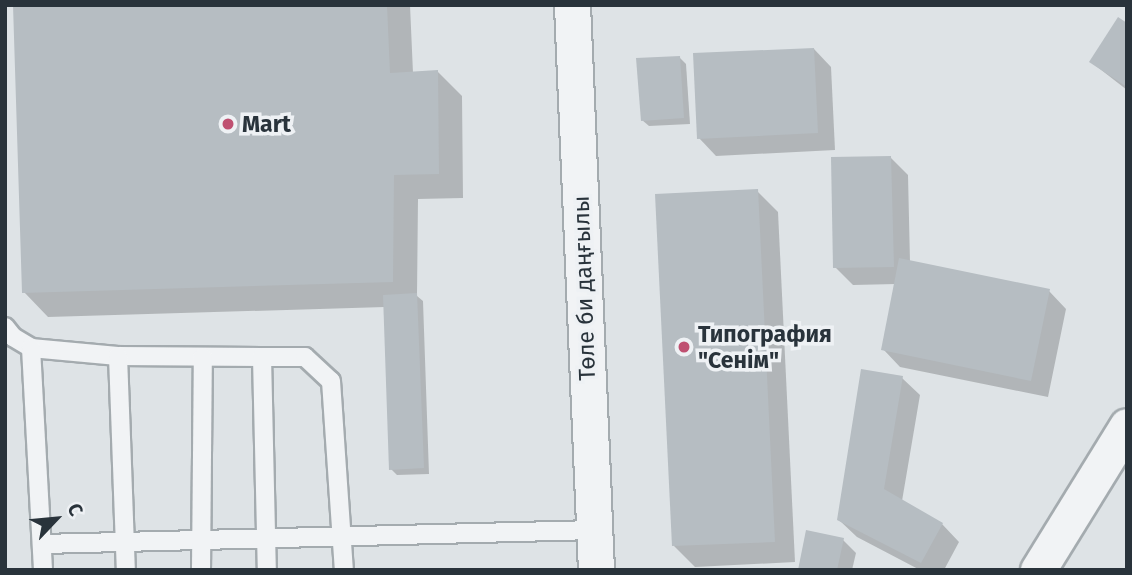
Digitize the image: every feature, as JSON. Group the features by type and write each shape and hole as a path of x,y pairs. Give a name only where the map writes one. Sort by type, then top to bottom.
{"street":[{"name":"Төле би даңғылы","path":"572,5 596,570"},
{"path":"1038,570 1127,426"}],"lane":[{"path":"5,327 13,337 31,348 118,356 305,358 331,381 344,570"},
{"path":"31,348 43,570"},
{"path":"118,356 126,570"},
{"path":"201,570 203,357"},
{"path":"262,357 267,570"},
{"path":"42,544 594,530"}],"building":[{"name":"Mart","path":"13,5 387,5 390,73 438,70 439,174 394,175 393,282 22,293"},
{"path":"1118,17 1127,23 1127,87 1089,62"},
{"path":"814,48 818,133 697,139 693,53"},
{"path":"680,56 684,118 641,121 636,58"},
{"path":"891,156 894,267 833,268 831,157"},
{"path":"758,189 775,542 672,546 655,194"},
{"path":"899,258 1050,289 1031,381 881,350"},
{"path":"417,293 424,468 389,470 383,295"},
{"path":"861,369 903,376 884,489 943,523 921,563 837,520"},
{"path":"806,530 844,538 837,570 798,570"}],"place":[{"name":"Mart","path":"228,124"},
{"name":"Типография \"Сенім\"","path":"684,347"}]}
